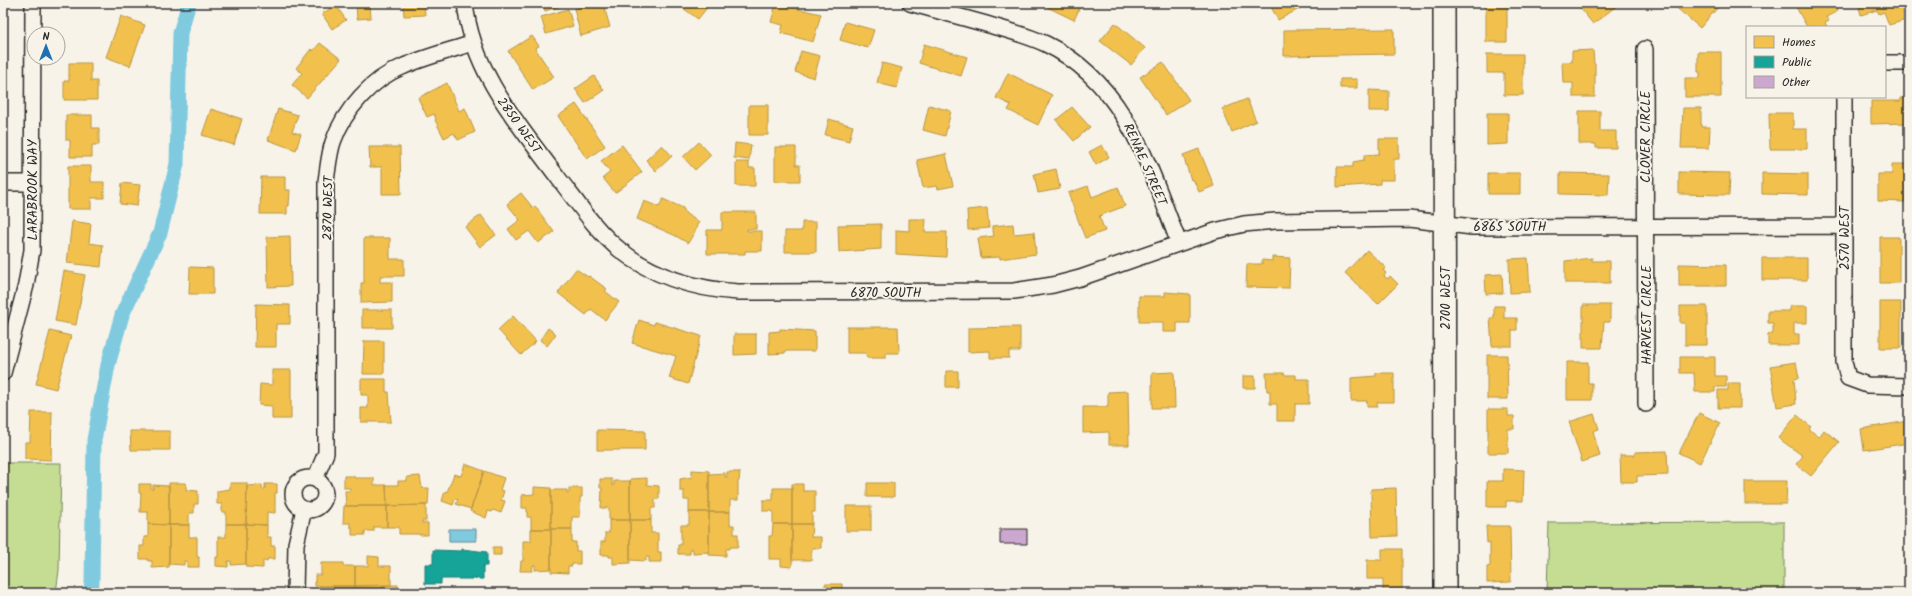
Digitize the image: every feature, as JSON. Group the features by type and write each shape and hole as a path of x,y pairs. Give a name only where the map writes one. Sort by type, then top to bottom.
{"main road":[{"name":"2700 WEST","path":"1444,3 1444,593"}],"street":[{"name":"LARABROOK WAY","path":"4,365 27,279 32,250 33,3"},
{"name":"2850 WEST","path":"464,3 473,43 489,80 510,115 602,232"},
{"name":"RENAE STREET","path":"910,3 1016,33 1046,44 1074,61 1116,102 1131,127 1145,155 1179,243"},
{"name":"2870 WEST","path":"315,479 326,453 326,181 333,141 345,118 362,95 380,80 401,67 473,43"},
{"name":"CLOVER CIRCLE","path":"1645,49 1646,226"},
{"path":"1886,63 1909,63"},
{"name":"2570 WEST","path":"1844,98 1844,362 1848,378 1867,385 1909,386"},
{"path":"3,183 32,183"},
{"name":"6865 SOUTH","path":"1179,243 1215,231 1244,224 1275,221 1409,219 1444,222 1472,227 1844,226"},
{"name":"HARVEST CIRCLE","path":"1646,226 1646,404"},
{"name":"6870 SOUTH","path":"602,232 620,250 641,265 665,276 689,285 713,290 738,292 1014,291 1053,285 1080,278 1179,243"},
{"path":"304,479 315,479 325,489 324,500 317,507 312,509 304,509 295,501 294,490 296,486 304,479"},
{"path":"295,593 296,544 304,509"}],"green space":[{"path":"3,463 61,463 59,570 56,593 3,593"},
{"path":"1784,522 1784,593 1547,593 1549,523"}],"water":[{"path":"449,529 476,529 476,541 449,541"}],"building: Homes":[{"path":"356,3 370,3 371,18 357,19"},
{"path":"403,3 424,3 425,15 404,16"},
{"path":"543,3 564,3 564,5 545,11"},
{"path":"595,3 603,3 610,27 581,36 574,9"},
{"path":"676,3 707,3 709,5 698,19"},
{"path":"1044,3 1082,3 1074,20 1047,7"},
{"path":"1269,3 1298,3 1301,8 1278,20"},
{"path":"1486,3 1507,3 1507,42 1486,42"},
{"path":"1671,3 1713,3 1718,7 1700,28"},
{"path":"1804,3 1833,3 1838,11 1826,17 1829,21 1825,23 1827,26 1806,26 1796,7"},
{"path":"1858,3 1900,3 1906,20 1889,25 1884,12 1879,14 1877,10 1861,15"},
{"path":"776,4 821,14 813,42 781,33 783,25 771,22"},
{"path":"1577,4 1619,4 1593,24"},
{"path":"336,5 346,20 332,29 322,14"},
{"path":"568,9 573,26 546,34 541,17"},
{"path":"121,16 145,25 130,66 106,57"},
{"path":"845,22 874,30 868,48 840,40"},
{"path":"1115,23 1145,48 1131,65 1100,41"},
{"path":"1394,29 1394,54 1284,56 1284,30"},
{"path":"532,36 539,46 535,48 554,77 533,90 508,51"},
{"path":"320,43 341,59 307,98 292,85 302,73 296,68 311,49 313,51"},
{"path":"924,44 967,57 961,76 919,63"},
{"path":"1593,50 1595,64 1595,97 1573,97 1573,83 1563,83 1562,62 1572,62 1572,51"},
{"path":"801,51 820,56 814,78 795,72"},
{"path":"1698,52 1721,52 1721,97 1685,97 1685,78 1700,78 1700,72 1698,72"},
{"path":"1487,54 1523,54 1523,95 1504,95 1504,73 1487,73"},
{"path":"1163,62 1189,100 1166,115 1140,77"},
{"path":"69,63 91,63 91,81 97,81 97,100 64,100 64,81 69,81"},
{"path":"882,63 902,68 897,88 877,83"},
{"path":"1008,73 1052,95 1038,125 1008,110 1011,105 996,98"},
{"path":"594,76 604,90 585,103 575,89"},
{"path":"1340,79 1357,79 1357,88 1340,88"},
{"path":"447,83 459,111 465,108 475,132 458,140 454,133 444,138 435,120 434,114 427,117 418,98"},
{"path":"1369,90 1389,91 1389,111 1369,111"},
{"path":"1901,98 1909,98 1909,123 1871,124 1871,101 1901,101"},
{"path":"1247,99 1256,121 1232,132 1222,109"},
{"path":"576,104 605,146 587,159 558,116"},
{"path":"749,105 768,105 768,135 749,135"},
{"path":"929,105 951,111 945,136 923,130"},
{"path":"1072,107 1090,127 1074,141 1056,120"},
{"path":"1683,108 1701,108 1701,127 1710,127 1709,148 1681,148"},
{"path":"211,109 242,119 234,145 202,135"},
{"path":"278,109 298,115 292,132 301,134 296,150 268,140"},
{"path":"1579,111 1600,111 1600,131 1616,131 1616,148 1596,148 1596,144 1579,144"},
{"path":"1487,113 1508,113 1508,144 1487,145"},
{"path":"1769,113 1793,113 1793,129 1807,129 1807,149 1770,149"},
{"path":"66,115 92,115 92,128 99,128 99,145 92,145 92,157 70,157 70,140 66,140"},
{"path":"829,119 853,126 849,141 825,135"},
{"path":"1379,139 1399,139 1399,159 1394,159 1394,180 1380,180 1380,184 1337,187 1337,167 1353,167 1353,162 1364,160 1364,155 1379,154"},
{"path":"699,142 711,155 695,170 683,157"},
{"path":"735,143 751,145 749,160 734,158"},
{"path":"622,145 642,172 615,193 603,178 610,172 601,161"},
{"path":"662,145 672,156 656,171 646,160"},
{"path":"1102,145 1109,157 1096,165 1089,152"},
{"path":"369,147 400,147 401,194 382,194 382,167 370,167"},
{"path":"775,147 796,147 796,165 800,165 800,181 775,181"},
{"path":"1199,149 1214,186 1199,192 1193,179 1191,180 1183,155"},
{"path":"946,154 953,186 938,189 937,186 923,188 917,160"},
{"path":"736,162 749,162 749,168 755,168 755,186 736,186"},
{"path":"1892,164 1909,164 1909,195 1905,195 1905,202 1878,201 1878,174 1892,174"},
{"path":"68,166 91,166 91,182 104,182 104,198 91,198 91,209 68,209"},
{"path":"1056,169 1060,189 1038,193 1034,174"},
{"path":"1679,172 1730,173 1729,195 1679,194"},
{"path":"1488,173 1520,173 1520,194 1488,194"},
{"path":"1560,173 1609,174 1608,195 1560,194"},
{"path":"1762,173 1808,174 1808,195 1762,194"},
{"path":"261,177 285,177 285,190 290,190 287,214 260,214"},
{"path":"122,183 140,185 137,206 120,204"},
{"path":"1088,186 1092,197 1118,187 1125,206 1099,216 1105,231 1085,238 1068,193"},
{"path":"521,193 533,208 535,206 554,232 538,243 529,231 516,240 508,229 520,220 507,204"},
{"path":"663,199 683,208 686,214 699,222 688,243 674,235 637,219 644,201 659,207"},
{"path":"987,208 989,228 968,230 967,210"},
{"path":"722,212 756,212 756,229 747,229 747,231 762,231 762,251 745,251 745,254 707,254 707,230 722,230"},
{"path":"481,215 496,235 480,247 465,227"},
{"path":"909,219 926,219 925,232 947,232 946,257 896,254 896,230 909,231"},
{"path":"72,221 91,224 89,243 103,245 101,267 67,263"},
{"path":"802,222 816,222 816,252 785,252 785,231 802,231"},
{"path":"881,224 881,249 839,252 838,225"},
{"path":"1013,224 1014,234 1034,232 1036,254 1000,259 1000,257 981,258 978,238 994,236 992,226"},
{"path":"290,236 291,286 268,287 267,237"},
{"path":"1880,237 1899,237 1899,283 1880,283"},
{"path":"364,238 390,238 390,259 404,259 404,276 380,276 380,282 392,282 392,302 361,303 361,283 364,283"},
{"path":"1367,250 1386,268 1383,270 1386,273 1384,276 1388,279 1390,276 1398,284 1378,304 1345,273"},
{"path":"1272,257 1290,258 1289,288 1246,287 1247,264 1262,264 1262,260 1272,261"},
{"path":"1528,258 1530,292 1510,293 1509,259"},
{"path":"1592,258 1592,261 1610,261 1610,283 1565,283 1565,261"},
{"path":"1762,258 1807,258 1807,280 1762,280"},
{"path":"1679,264 1726,265 1726,286 1679,286"},
{"path":"190,267 213,268 213,294 189,294"},
{"path":"576,269 607,289 605,291 619,302 605,320 591,309 586,315 558,293"},
{"path":"64,271 85,275 76,325 55,321"},
{"path":"1502,274 1503,293 1486,294 1485,275"},
{"path":"1165,292 1190,294 1190,323 1177,323 1177,332 1163,332 1163,322 1139,322 1139,296 1165,296"},
{"path":"1880,302 1901,302 1901,348 1880,348"},
{"path":"256,304 290,305 290,324 276,324 276,347 255,347"},
{"path":"1583,305 1610,305 1610,322 1604,322 1602,348 1583,348"},
{"path":"1494,306 1504,306 1504,318 1517,318 1517,330 1512,330 1512,346 1492,346 1490,318 1494,318"},
{"path":"1680,306 1707,306 1707,345 1685,345 1685,323 1680,323"},
{"path":"1790,306 1807,306 1807,323 1794,323 1794,334 1799,334 1799,345 1768,345 1768,334 1773,334 1773,323 1768,323 1768,311 1790,311"},
{"path":"362,310 392,310 392,328 362,328"},
{"path":"513,316 536,341 521,355 498,330"},
{"path":"639,320 654,325 655,322 701,336 688,384 669,378 676,356 632,343"},
{"path":"847,327 898,327 899,353 886,353 886,358 867,358 866,353 847,353"},
{"path":"1020,327 1020,351 1009,351 1009,358 990,358 990,351 968,352 968,328"},
{"path":"548,328 556,334 547,346 540,340"},
{"path":"780,329 815,331 815,351 785,351 785,353 769,354 769,332 780,331"},
{"path":"50,331 71,336 56,389 36,384"},
{"path":"734,334 756,334 756,354 734,355"},
{"path":"364,341 384,341 384,374 363,374"},
{"path":"1487,355 1507,355 1508,399 1487,399"},
{"path":"1680,357 1715,357 1715,376 1726,376 1726,387 1715,387 1715,392 1695,392 1694,373 1680,373"},
{"path":"1567,362 1588,362 1588,383 1592,383 1592,400 1567,400"},
{"path":"1796,362 1799,378 1794,379 1796,404 1777,407 1770,366"},
{"path":"272,370 291,370 291,419 272,419 272,406 259,405 260,384 272,385"},
{"path":"946,371 958,371 958,387 946,387"},
{"path":"1174,372 1175,408 1152,408 1152,373"},
{"path":"1266,373 1284,373 1285,375 1296,375 1296,379 1309,379 1309,404 1295,404 1295,421 1277,421 1277,404 1270,404 1270,391 1267,391"},
{"path":"1376,373 1394,373 1394,402 1377,402 1377,407 1367,407 1367,401 1351,401 1351,378 1376,376"},
{"path":"1243,376 1255,376 1255,388 1243,388"},
{"path":"361,379 386,379 386,392 389,392 391,422 361,422 361,408 368,408 368,395 361,395"},
{"path":"1728,383 1740,383 1740,408 1718,408 1718,390 1728,390"},
{"path":"1128,391 1129,445 1109,445 1109,432 1083,433 1083,407 1108,407 1108,392"},
{"path":"1488,409 1508,409 1508,416 1514,416 1514,429 1508,429 1508,453 1488,453"},
{"path":"31,412 52,412 51,460 25,459 25,442 30,442"},
{"path":"1699,413 1720,423 1700,463 1679,453"},
{"path":"1594,414 1599,429 1593,431 1600,456 1582,462 1569,422"},
{"path":"1797,415 1811,427 1809,429 1819,437 1824,430 1839,442 1811,476 1796,464 1803,456 1778,438"},
{"path":"1908,421 1909,443 1864,450 1861,429"},
{"path":"597,430 645,431 645,450 597,450"},
{"path":"130,431 170,431 170,450 131,450"},
{"path":"1667,451 1668,475 1637,476 1637,482 1621,482 1620,455 1635,455 1635,452"},
{"path":"465,464 484,471 471,509 456,504 458,500 455,499 453,505 442,501 445,491 447,492 454,474 461,476"},
{"path":"1503,469 1524,470 1523,501 1506,501 1506,507 1487,507 1487,481 1503,481"},
{"path":"692,470 709,471 709,512 689,512 689,500 684,500 684,491 680,491 680,479 692,477"},
{"path":"484,471 504,478 500,490 504,491 501,500 505,501 501,513 493,510 492,512 488,511 486,518 470,511"},
{"path":"727,472 740,472 738,481 738,500 730,500 730,512 709,512 709,474 725,473 725,477 727,477"},
{"path":"344,476 354,476 354,478 374,478 374,485 386,485 387,506 346,506 345,491 350,491 350,488 344,488"},
{"path":"420,476 422,488 429,488 428,505 387,506 386,485 398,485 398,481 407,481 407,477"},
{"path":"647,478 647,485 659,486 659,499 655,499 655,508 651,508 651,520 630,520 630,479"},
{"path":"600,479 612,479 612,485 614,485 614,481 630,481 630,520 609,520 609,508 601,508 602,488 600,488"},
{"path":"1745,481 1787,481 1786,504 1745,504"},
{"path":"169,483 186,483 186,490 198,491 198,504 194,504 194,513 189,513 189,525 169,525"},
{"path":"230,483 247,483 246,524 226,524 226,512 222,512 222,504 217,504 217,491 230,489"},
{"path":"867,483 894,483 894,497 867,497"},
{"path":"139,484 151,484 151,489 153,489 153,485 169,486 169,525 148,524 148,512 140,512 141,493 139,493"},
{"path":"265,484 277,484 277,493 275,493 275,513 267,512 267,525 246,524 247,486 262,485 262,489 265,489"},
{"path":"792,484 803,484 803,491 815,491 815,512 812,512 812,524 792,524"},
{"path":"534,487 551,488 551,529 531,529 531,517 527,517 527,508 522,508 522,495 534,494"},
{"path":"569,488 582,488 582,497 580,497 580,517 572,517 572,529 551,529 551,490 567,490 567,493 569,493"},
{"path":"773,488 792,488 792,524 773,524 773,511 763,511 763,500 773,500"},
{"path":"1396,488 1397,536 1372,537 1371,489"},
{"path":"426,505 426,521 422,521 422,523 428,523 428,535 399,534 399,527 387,527 387,506"},
{"path":"344,506 387,506 387,527 374,527 374,531 365,531 365,535 352,535 352,527 350,527 350,523 343,523"},
{"path":"846,506 871,506 871,531 846,531"},
{"path":"689,512 709,512 709,552 693,553 693,549 690,549 690,554 678,554 678,545 681,545 681,525 689,525"},
{"path":"709,512 730,512 730,525 734,525 734,534 738,534 738,547 730,547 730,549 726,549 726,556 709,555"},
{"path":"609,520 630,520 630,563 613,564 613,557 609,557 609,555 601,555 601,542 605,542 605,533 609,533"},
{"path":"630,520 651,520 651,533 658,533 658,552 661,552 661,562 649,562 649,557 646,557 646,561 630,560"},
{"path":"148,524 169,525 169,567 152,568 152,561 148,561 148,559 140,559 140,546 144,546 144,537 148,537"},
{"path":"226,524 246,524 246,564 231,565 231,561 228,561 228,567 216,566 216,557 218,557 218,537 226,537"},
{"path":"246,524 267,525 267,537 271,537 271,546 275,546 275,559 267,559 267,561 263,561 263,568 246,567"},
{"path":"773,524 792,524 792,567 781,566 781,559 769,559 769,536 772,536"},
{"path":"792,524 812,524 811,537 821,537 821,548 812,548 811,560 792,560"},
{"path":"169,525 189,525 189,537 197,537 197,557 199,557 199,567 187,567 187,561 184,561 184,565 169,564"},
{"path":"1486,526 1510,526 1511,582 1487,583 1487,567 1490,566 1490,542 1487,543"},
{"path":"531,529 551,529 551,569 535,570 535,565 533,565 532,571 520,571 521,561 523,561 523,541 531,541"},
{"path":"551,529 572,529 572,542 576,542 576,551 580,551 580,564 572,564 572,566 568,566 568,573 551,572"},
{"path":"493,547 501,547 501,555 493,555"},
{"path":"1382,549 1402,549 1402,593 1383,593 1383,579 1367,579 1367,560 1382,560"},
{"path":"368,556 379,557 379,566 391,566 391,585 355,586 355,566 368,566"},
{"path":"321,563 343,563 343,566 355,566 355,586 315,586 315,575 321,575"},
{"path":"825,584 842,584 842,593 825,593"},
{"path":"398,585 398,593 355,593 355,586"},
{"path":"319,586 355,586 355,593 319,593"}],"building: Public":[{"path":"462,549 487,552 487,566 483,566 483,579 441,579 441,584 425,584 425,564 433,564 433,550 462,551"}],"building: Other":[{"path":"1000,529 1027,529 1027,544 1000,544"}],"waterway":[{"path":"90,593 92,583 94,440 108,365 122,315 160,233 177,164 180,33 189,3"}]}
